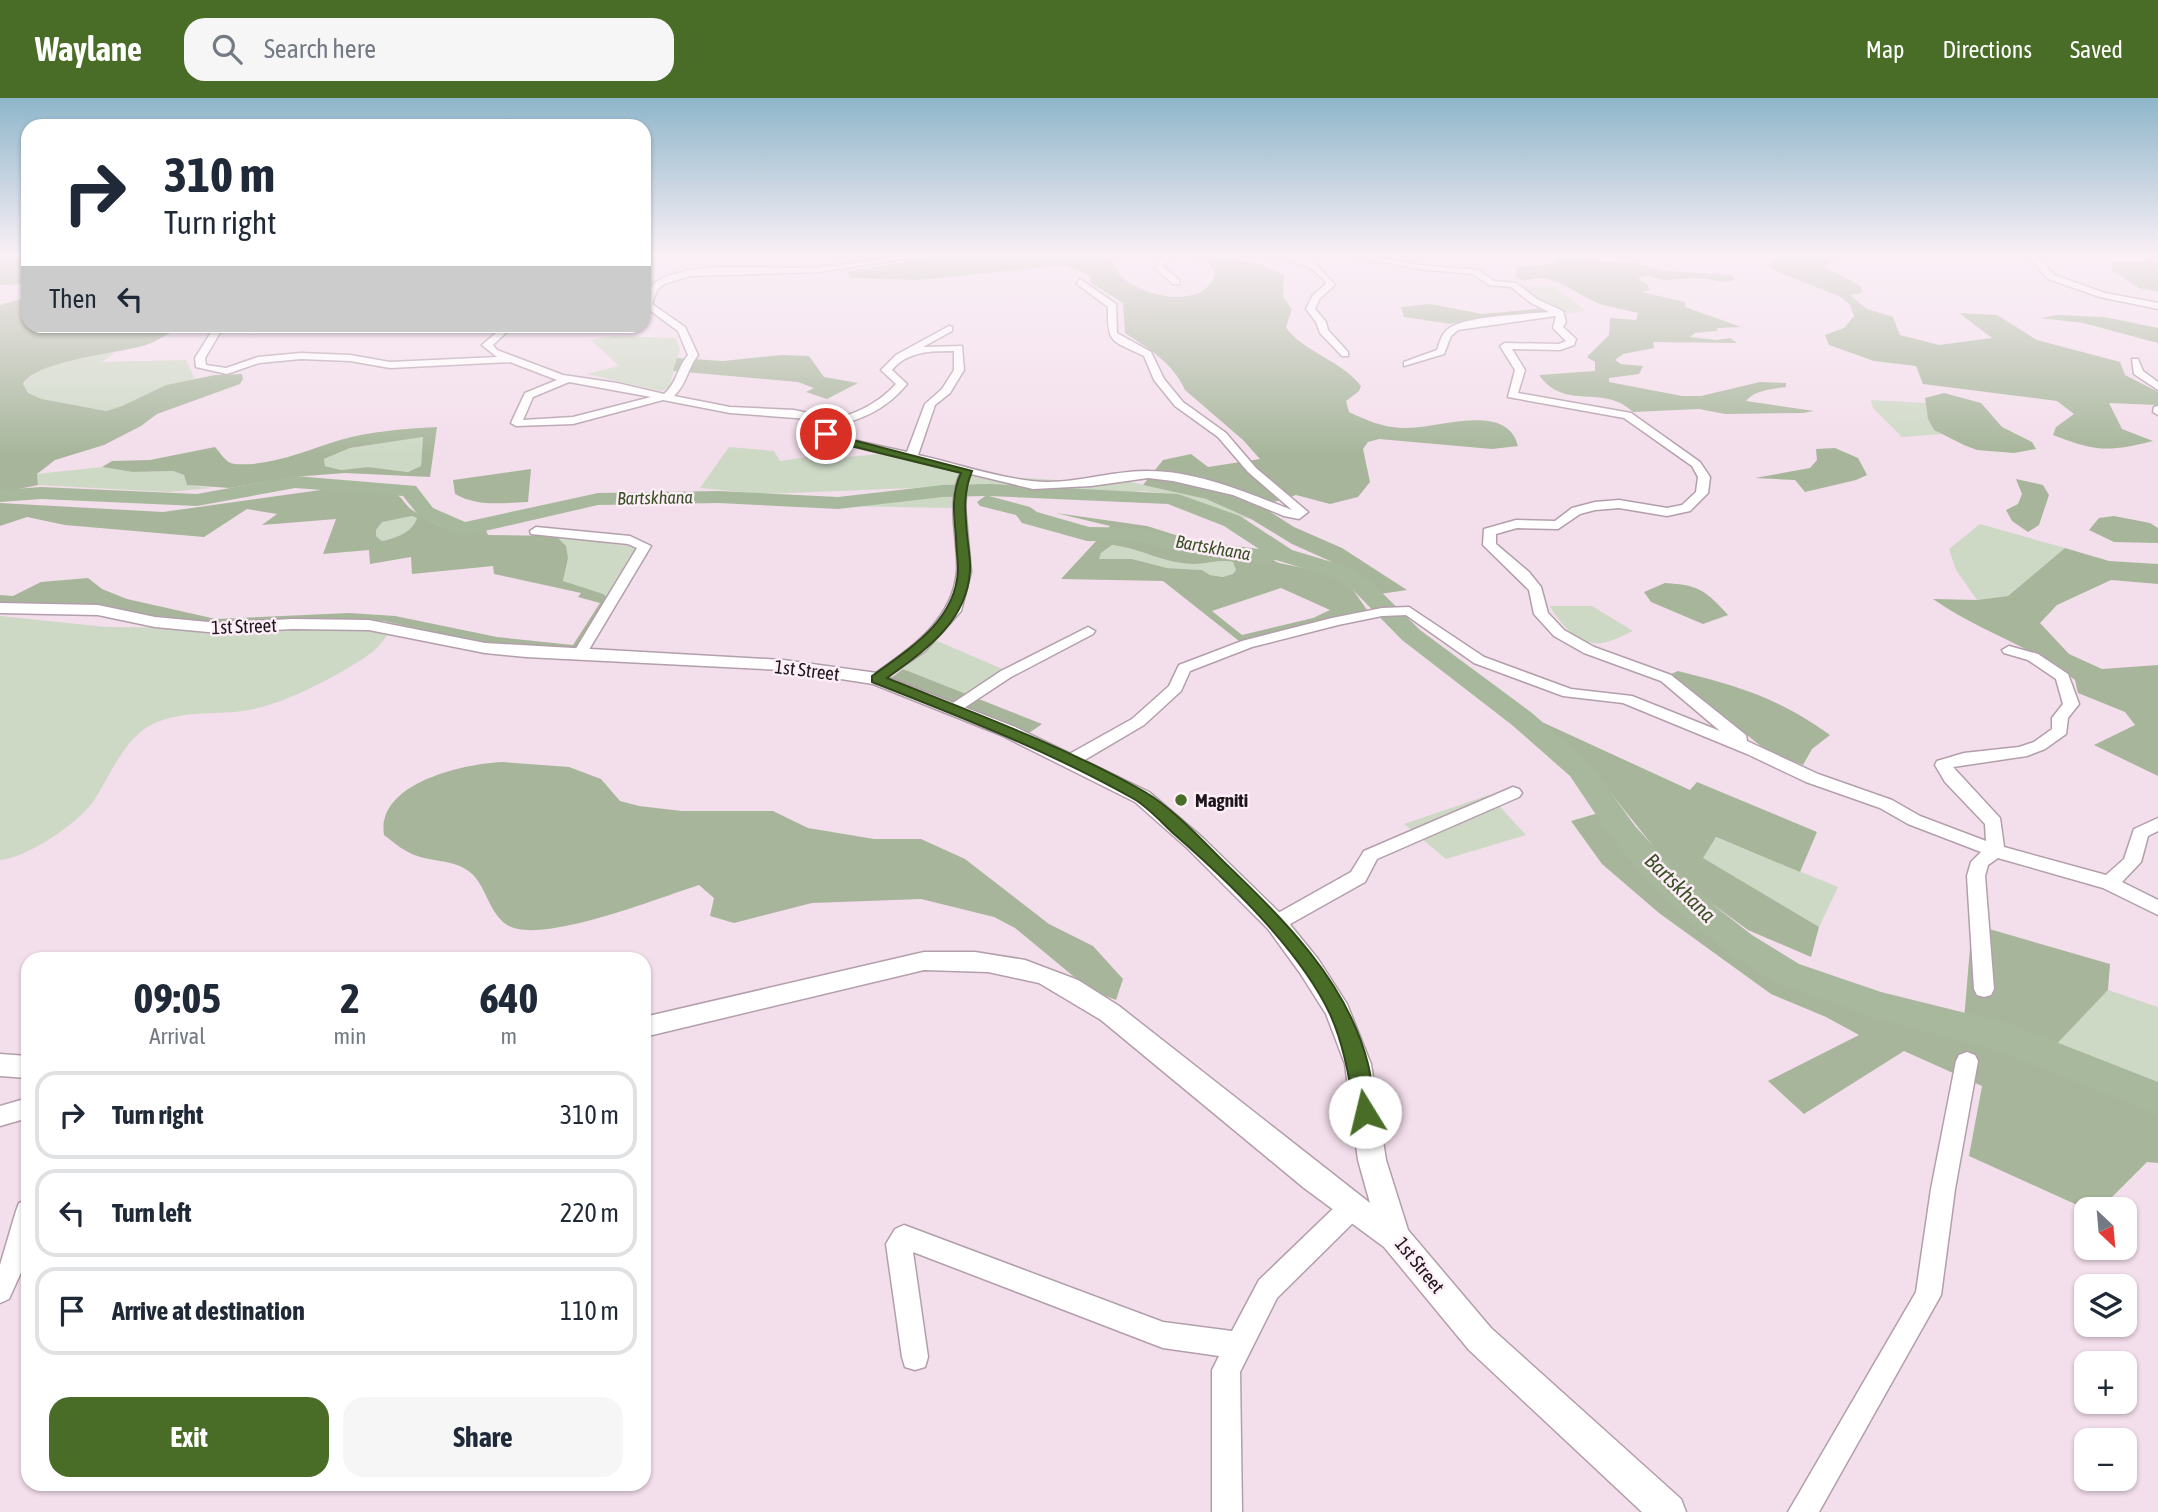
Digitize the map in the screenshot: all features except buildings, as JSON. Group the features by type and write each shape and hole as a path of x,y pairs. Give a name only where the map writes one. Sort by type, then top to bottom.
{"street":[{"path":"569,379 529,395 516,423 545,425 594,418 665,398 679,386 687,363 693,355 682,329 671,322"},
{"path":"501,333 487,345 494,352 569,379 617,386 730,410 794,413 813,417 826,434 835,439 967,471 1042,485 1148,474 1237,492 1299,515 1302,512 1252,470 1222,435 1179,404 1159,380 1148,354 1116,338 1112,332 1112,322"},
{"path":"1321,322 1322,331 1345,354"},
{"path":"1408,364 1441,352 1447,335 1455,328 1484,322"},
{"path":"1561,322 1558,328 1571,339 1571,343 1560,347 1505,346 1520,370 1512,395 1626,415 1696,464 1704,477 1702,493 1686,508 1667,512 1619,504 1576,511 1558,525 1516,523 1489,531 1490,545 1524,575 1536,590 1541,614 1559,633 1589,650 1666,678 1753,750"},
{"path":"821,425 852,420 896,391 902,384 886,370 892,361 948,329"},
{"path":"215,333 200,358 201,367 214,371 227,371 258,360 301,356 350,358 390,365 509,359"},
{"path":"905,354 959,348 959,370 946,391 930,404 911,458"},
{"path":"2135,362 2138,372 2158,387"},
{"path":"877,679 920,648 954,611 964,572 960,492 967,471"},
{"path":"536,530 630,540 643,546 579,655"},
{"name":"1st Street","path":"0,608 98,610 155,622 219,628 292,624 369,625 485,648 783,665 877,679 1008,731 1142,797 1195,843 1276,923 1309,966 1338,1011 1358,1064 1372,1160 1395,1237 1480,1339 1668,1512"},
{"path":"1070,761 1138,722 1176,688 1184,668 1247,644 1382,612 1409,611 1479,660 1569,693 1626,699 1753,750 1812,778 1886,804 1914,820 1995,851 2109,883 2158,908"},
{"path":"952,709 1006,674 1088,631"},
{"path":"1995,851 1994,822 1951,778 1943,765 1958,757 2011,754 2034,749 2060,731 2060,718 2071,704 2063,677 2033,657 2009,650"},
{"path":"1276,923 1358,877 1370,855 1513,793"},
{"path":"2109,883 2132,862 2140,834 2158,824"},
{"path":"1983,989 1976,876 1980,862 1995,851"},
{"path":"651,1025 924,961 968,960 1026,970 1074,990 1139,1036 1351,1208 1395,1237"},
{"path":"1803,1512 1928,1295 1943,1189 1967,1061"},
{"path":"0,1065 21,1066"},
{"path":"0,1116 21,1110"},
{"path":"1227,1512 1226,1370 1268,1289 1351,1208"},
{"path":"0,1290 13,1266 21,1237"},
{"path":"915,1357 899,1244 904,1237 1163,1335 1237,1345"}],"green space":[{"path":"0,322 21,322 21,333 171,333 146,345 60,363 44,369 23,384 28,393 42,399 106,411 166,385 215,375 242,374 240,384 157,414 141,426 104,445 55,460 37,474 38,485 0,493"},
{"path":"1124,322 1288,322 1286,327 1292,335 1343,369 1361,386 1359,391 1346,401 1349,412 1381,425 1401,428 1468,421 1500,424 1511,432 1518,446 1492,449 1379,439 1368,442 1363,449 1370,482 1358,497 1330,504 1296,495 1261,506 1294,527 1342,548 1407,590 1380,594 1330,561 1292,544 1251,519 1206,499 1143,485 1163,460 1191,454 1208,467 1260,459 1243,440 1185,390 1167,364 1125,333"},
{"path":"1610,322 1727,322 1741,327 1718,328 1716,331 1695,333 1690,337 1716,340 1730,338 1737,343 1653,342 1654,348 1623,354 1615,360 1621,364 1643,366 1639,374 1609,378 1609,382 1682,396 1701,396 1760,382 1786,383 1786,387 1759,392 1746,401 1814,411 1725,414 1699,409 1633,412 1609,399 1560,392 1549,386 1539,375 1595,371 1595,362 1587,357 1609,335"},
{"path":"1849,322 1895,322 1900,335 1939,345 1992,338 1971,322 2008,322 2037,340 2120,362 2125,375 2158,392 2158,405 2109,403 2122,429 2153,441 2103,449 2053,435 2056,427 2074,414 2057,401 1923,384 1916,366 1874,361 1829,345 1825,335 1844,328"},
{"path":"2074,322 2128,322 2158,328 2158,343"},
{"path":"614,336 676,338 680,349 669,388 661,391 587,374 619,366 591,340"},
{"path":"116,352 102,362 186,360 195,379 166,385 106,411 42,399 28,393 23,385 29,377 51,366"},
{"path":"782,355 809,356 824,377 858,383 827,399 806,392 814,388 798,382 673,371 677,358 723,361"},
{"path":"1944,393 1981,403 2002,427 2032,442 2036,449 2014,453 1977,450 1934,430 1928,419 1925,398"},
{"path":"1871,400 1926,403 1930,421 1942,434 1902,437 1873,408"},
{"path":"437,427 430,477 345,473 293,477 230,488 187,485 184,475 173,471 133,472 102,467 112,461 150,460 215,447 232,463 262,463 351,437","holes":["423,437 421,466 408,472 368,467 341,470 325,466 324,459 350,448"]},
{"path":"423,437 421,466 409,472 368,467 341,470 325,466 324,459 350,448"},
{"path":"729,447 774,451 780,461 807,457 813,460 880,454 1000,482 1010,477 1073,481 1104,476 1206,499 1251,519 1217,513 1170,494 1144,491 1109,493 987,485 763,494 700,488"},
{"path":"1835,448 1858,458 1867,475 1805,492 1795,480 1755,478 1810,468 1817,460 1816,449"},
{"path":"102,467 133,472 173,471 184,475 187,485 211,488 169,492 38,485 37,474"},
{"path":"531,469 528,502 481,503 455,494 453,480"},
{"path":"2016,479 2043,485 2049,495 2039,525 2028,532 2012,521 2006,510 2018,504 2022,494"},
{"path":"335,488 382,489 396,494 412,510 447,528 485,528 488,535 556,536 566,546 568,558 563,581 608,598 574,651 485,644 384,621 344,619 221,625 186,622 105,607 0,604 0,595 13,596 41,582 88,578 102,589 127,599 216,619 349,613 395,616 497,637 573,645 600,603 578,597 581,593 494,574 493,566 412,574 411,557 370,564 369,550 323,554 336,519 262,525 277,514 247,509 204,537 65,525 27,517 0,526 0,503 163,512","holes":["412,516 417,518 411,528 398,536 382,541 376,536 376,530 382,522"]},
{"path":"954,496 952,508 777,505 842,505"},
{"path":"1056,513 1147,526 1204,544 1254,551 1279,563 1318,571 1349,584 1367,610 1239,641 1163,581 1061,579 1110,526","holes":["1112,545 1183,563 1233,562 1236,570 1223,577 1210,575 1202,570 1167,568 1132,559 1099,559 1101,553","1281,588 1330,610 1313,618 1242,635 1212,611"]},
{"path":"412,516 418,518 412,528 403,534 382,541 376,536 376,530 382,521"},
{"path":"2114,516 2150,523 2158,528 2158,543 2114,542 2089,530 2099,518"},
{"path":"1980,524 2065,548 2008,596 1977,600 1956,570 1949,549"},
{"path":"556,536 637,547 608,598 563,581 568,558"},
{"path":"1112,545 1183,563 1233,562 1236,570 1224,577 1210,575 1202,570 1167,568 1132,559 1098,559 1101,553"},
{"path":"2065,548 2109,561 2158,564 2158,584 2111,580 2057,605 2040,623 2069,654 2102,669 2158,665 2158,776 2094,745 2135,725 2125,712 2078,693 2075,680 2058,668 1933,599 1977,600 2008,596"},
{"path":"1665,583 1701,590 1728,615 1703,624 1651,602 1644,592"},
{"path":"1550,606 1592,606 1633,631 1605,642 1585,641 1564,626"},
{"path":"0,616 107,627 390,632 374,650 356,663 325,681 273,704 243,711 183,715 149,726 124,750 93,802 76,820 37,847 0,860"},
{"path":"935,640 1007,671 968,695 903,669"},
{"path":"903,669 1042,724 1029,733 891,678"},
{"path":"1678,671 1720,682 1775,702 1830,735 1812,749 1803,765 1767,751 1671,674"},
{"path":"1542,722 1690,790 1697,782 1817,832 1800,872 1716,837 1703,858 1819,927 1811,957 1748,930 1682,882 1593,771"},
{"path":"502,762 569,767 601,779 620,801 639,806 682,811 773,811 808,828 874,839 921,839 965,859 1049,924 1093,946 1123,979 1116,1000 1090,990 1015,928 994,917 921,899 812,903 734,923 710,916 714,898 699,885 572,925 523,930 507,925 496,913 481,885 471,873 457,865 410,853 384,835 385,817 394,802 408,790 445,772"},
{"path":"1489,795 1526,835 1446,859 1404,824"},
{"path":"1602,812 1647,867 1694,916 1748,957 1778,975 1811,991 2038,1058 2158,1112 2158,1163 2147,1162 2112,1197 2074,1197 2074,1204 1969,1156 1982,1086 1904,1051 1804,1114 1768,1081 1859,1035 1826,1017 1771,994 1659,913 1602,864 1571,821"},
{"path":"1715,837 1838,887 1819,927 1702,858"},
{"path":"1972,924 2110,964 2108,990 2051,1050 1964,1020"},
{"path":"2108,990 2158,1007 2158,1093 2051,1050"}],"waterway":[{"name":"Bartskhana","path":"0,496 41,493 197,500 295,482 409,490 426,512 463,529 598,499 719,497 838,503 943,491 990,490 1171,498 1232,521 1280,552"},
{"name":"Bartskhana","path":"987,502 1023,511 1030,518 1045,520 1087,534 1144,535 1179,545 1264,556 1280,552"},
{"name":"Bartskhana","path":"1280,552 1337,571 1361,585 1411,635 1522,719 1580,770 1624,833 1659,872 1704,915 1740,944 1787,973 1878,1005 2010,1039 2158,1099"}],"place":[{"name":"Magniti","path":"1181,800"}],"route":[{"path":"826,434 835,439 967,471 961,484 959,506 964,572 954,611 920,648 877,679 1008,731 1142,797 1195,843 1276,923 1309,966 1338,1011 1358,1064 1365,1112"}]}
